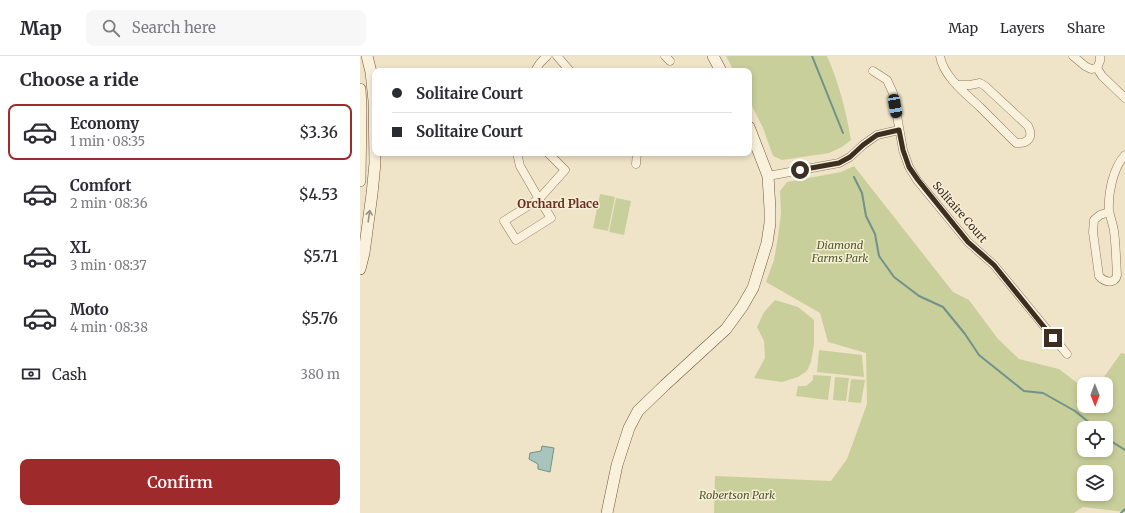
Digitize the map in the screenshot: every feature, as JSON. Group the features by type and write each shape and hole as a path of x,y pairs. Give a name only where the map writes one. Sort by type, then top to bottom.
{"street":[{"path":"367,56 372,82"},
{"path":"537,68 547,56"},
{"path":"557,56 567,68"},
{"path":"712,56 719,68"},
{"path":"940,56 945,69 957,84 1016,143 1021,143 1027,140 1031,131 1028,126 985,86 980,83 970,85 957,84"},
{"path":"1073,56 1091,69 1098,68"},
{"path":"1100,56 1098,68 1102,76 1125,98"},
{"name":"Solitaire Court","path":"873,71 887,80 893,93 899,130 909,167 968,242 994,265 1067,354"},
{"path":"360,89 360,181"},
{"path":"768,176 839,163 850,157 877,135 899,130"},
{"path":"607,513 617,465 629,428 635,417 645,404 726,330 753,288 767,243 770,223 768,176 752,135"},
{"path":"1109,212 1100,215 1094,220 1093,232 1099,276 1103,281 1108,282 1113,281 1117,275 1114,233 1109,212 1110,196 1113,180 1118,166 1125,155"},
{"path":"360,269 364,253 371,200 375,156"},
{"path":"518,156 520,166 539,199 551,218 516,240 504,221 539,199 565,170 551,156"},
{"path":"636,164 637,156"}],"green space":[{"path":"726,56 827,56 842,97 851,140 842,147 829,153 782,160 773,156 763,128 752,106 752,68 732,68"},
{"path":"854,166 953,292 969,300 998,339 1019,359 1059,369 1077,383 1077,413 1113,413 1113,377 1104,377 1121,353 1125,354 1125,512 1083,507 1074,513 714,513 715,476 831,481 847,459 867,404 866,353 828,342 820,313 766,282 774,260 778,237 781,213 780,191 787,182 841,172"},
{"path":"600,194 615,197 608,231 593,228"},
{"path":"616,198 631,201 624,235 609,232"},
{"path":"775,300 798,307 814,320 814,344 811,362 807,371 798,377 782,382 754,378 765,358 764,341 757,327 764,312"},
{"path":"819,350 862,355 864,377 817,372"},
{"path":"813,375 831,376 828,400 796,396 798,386 806,386 813,380"},
{"path":"835,377 849,378 846,401 833,400"},
{"path":"851,379 865,380 861,403 848,402"}],"water":[{"path":"542,446 554,448 550,472 538,469 538,464 529,459 530,453 541,451"}],"waterway":[{"path":"812,56 843,133"},
{"path":"854,177 862,193 866,216 875,234 879,256 894,277 919,296 943,307 965,334 979,355 1024,391 1043,393 1075,411 1087,421"},
{"path":"1113,442 1125,450"},
{"path":"1121,513 1125,509"}],"district":[{"name":"Orchard Place","path":"558,203"}],"route":[{"path":"800,170 839,163 850,157 877,135 899,130 903,150 909,167 918,180 968,242 994,265 1053,338"}],"park label":[{"name":"Diamond Farms Park","path":"840,251"},
{"name":"Robertson Park","path":"737,495"}]}
